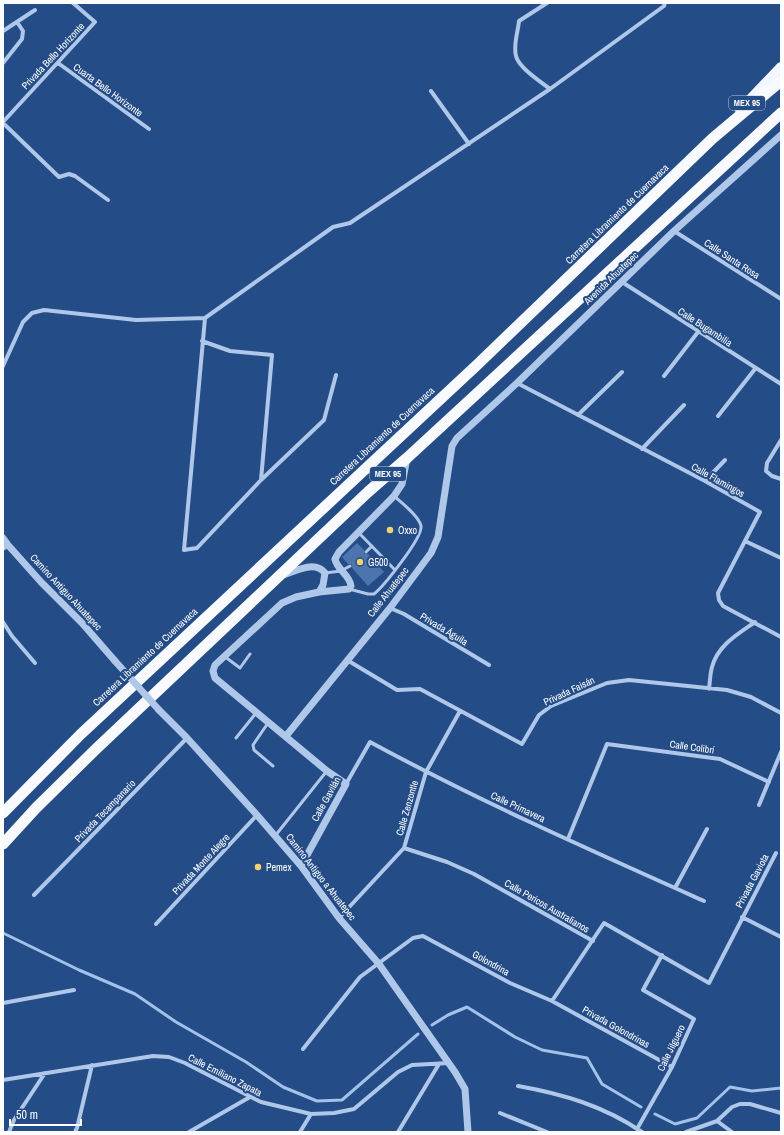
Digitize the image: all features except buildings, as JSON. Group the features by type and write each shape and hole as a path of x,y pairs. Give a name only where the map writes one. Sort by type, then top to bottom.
{"highway":[{"name":"Carretera Libramiento de Cuernavaca","path":"3,813 81,734 478,364 713,138 781,81"},
{"name":"MEX 95","path":"3,844 36,808 90,755 368,492 408,458 781,113"}],"main road":[{"name":"MEX 95","path":"713,138 781,67"}],"street":[{"name":"Privada Bello Horizonte","path":"3,122 95,22 73,3"},
{"path":"547,3 519,21 515,47 516,57 523,67 550,89"},
{"path":"3,366 23,322 32,313 44,310 136,320 205,318 333,228 350,223 550,89 664,6 665,3"},
{"path":"3,31 35,10"},
{"path":"3,63 22,39 23,31 17,22"},
{"name":"Cuarta Bello Horizonte","path":"58,63 149,129"},
{"path":"431,91 469,144"},
{"path":"3,122 59,177 69,174 74,176 108,200"},
{"name":"Avenida Ahuatepec","path":"457,438 517,383 674,231 781,135"},
{"name":"Calle Santa Rosa","path":"674,231 781,299"},
{"name":"Calle Bugambilia","path":"622,282 781,384"},
{"path":"205,318 184,550 197,548 261,480 324,420 336,375"},
{"path":"664,376 698,332"},
{"path":"202,341 230,351 272,355 261,480"},
{"path":"718,416 755,368"},
{"path":"578,414 622,372"},
{"name":"Calle Flamingos","path":"517,383 705,481 760,512 718,593 719,600 723,606 781,637"},
{"path":"642,449 684,405"},
{"name":"Calle Ahuatepec","path":"286,736 390,608 431,553 438,537 452,446 457,438"},
{"path":"781,440 766,463 766,471 772,476 781,479"},
{"path":"346,784 326,771 215,678 213,671 215,665 224,656 282,603 296,596 349,589 351,586 350,581 336,565 335,559 339,552 394,496 402,484 408,458"},
{"path":"705,481 726,460"},
{"name":"Camino Antiguo Ahuatepec","path":"3,538 5,547 82,623 115,660"},
{"path":"745,541 781,558"},
{"path":"280,576 311,566 322,569 325,573 323,585 319,592"},
{"name":"Privada Águila","path":"390,608 404,614 489,665"},
{"path":"3,622 12,636 35,663"},
{"path":"755,622 730,640 719,651 712,667 709,689 727,690 751,697 781,713"},
{"name":"Camino Antiguo a Ahuatepec","path":"115,660 158,710 187,738 257,815 301,866 339,918 379,964 449,1063 465,1089 468,1132"},
{"path":"347,660 397,690 420,689 460,711"},
{"name":"Privada Faisán","path":"460,711 522,744 539,715 551,706 607,683 629,680 709,689"},
{"name":"Calle Zenzontle","path":"339,918 404,848 426,772 460,711"},
{"name":"Privada Tecampanario","path":"34,895 187,738"},
{"name":"Calle Primavera","path":"370,742 426,772 568,839 704,900"},
{"name":"Calle Gavilán","path":"301,866 370,742"},
{"name":"Calle Colibrí","path":"568,839 607,744 720,759 769,782"},
{"path":"759,805 781,752"},
{"name":"Privada Monte Alegre","path":"156,924 257,815"},
{"path":"675,888 707,829"},
{"name":"Calle Pericos Australianos","path":"404,848 447,862 474,874 592,941 604,923 709,983 742,917"},
{"name":"Privada Gaviota","path":"742,917 776,853"},
{"path":"742,917 781,937"},
{"name":"Golondrina","path":"379,964 412,938 423,936 510,983 552,1001"},
{"path":"552,1001 592,941"},
{"name":"Calle Jilguero","path":"640,1131 694,1019 643,990 662,955"},
{"path":"303,1049 360,976 379,964"},
{"path":"3,1003 74,990"},
{"name":"Privada Golondrinas","path":"552,1001 672,1067"},
{"name":"Calle Emiliano Zapata","path":"3,1080 153,1056 170,1057 261,1102 311,1114 334,1113 354,1109 398,1072 412,1065 449,1063"},
{"path":"398,1132 439,1064"},
{"path":"75,1132 92,1065"},
{"path":"9,1132 14,1120 45,1073"},
{"path":"518,1086 573,1098 599,1108 640,1131"},
{"path":"189,1132 250,1097"},
{"path":"686,1132 717,1122 732,1107 740,1104 750,1104 781,1113"},
{"path":"500,1113 547,1132"},
{"path":"300,1132 311,1114"},
{"path":"717,1122 732,1132"}],"lane":[{"path":"349,589 374,594 396,570 419,536 422,527 418,519 394,496"},
{"path":"359,532 396,570"},
{"path":"366,552 372,546"},
{"path":"325,573 341,571 350,566"},
{"path":"224,656 240,668 250,654"},
{"path":"236,738 257,712"},
{"path":"269,722 253,745 254,750 273,766"},
{"path":"275,836 326,771"}],"waterway":[{"path":"3,933 79,970 135,994 176,1022 246,1062 283,1087 317,1101 342,1100 418,1034"},
{"path":"432,1025 448,1015 467,1007 515,1037 542,1050 587,1058 602,1084 641,1107"},
{"path":"655,1114 675,1124 697,1118 730,1087 752,1091 781,1088"}],"place":[{"name":"Oxxo","path":"390,530"},
{"name":"G500","path":"360,562"},
{"name":"Pemex","path":"258,867"}]}
